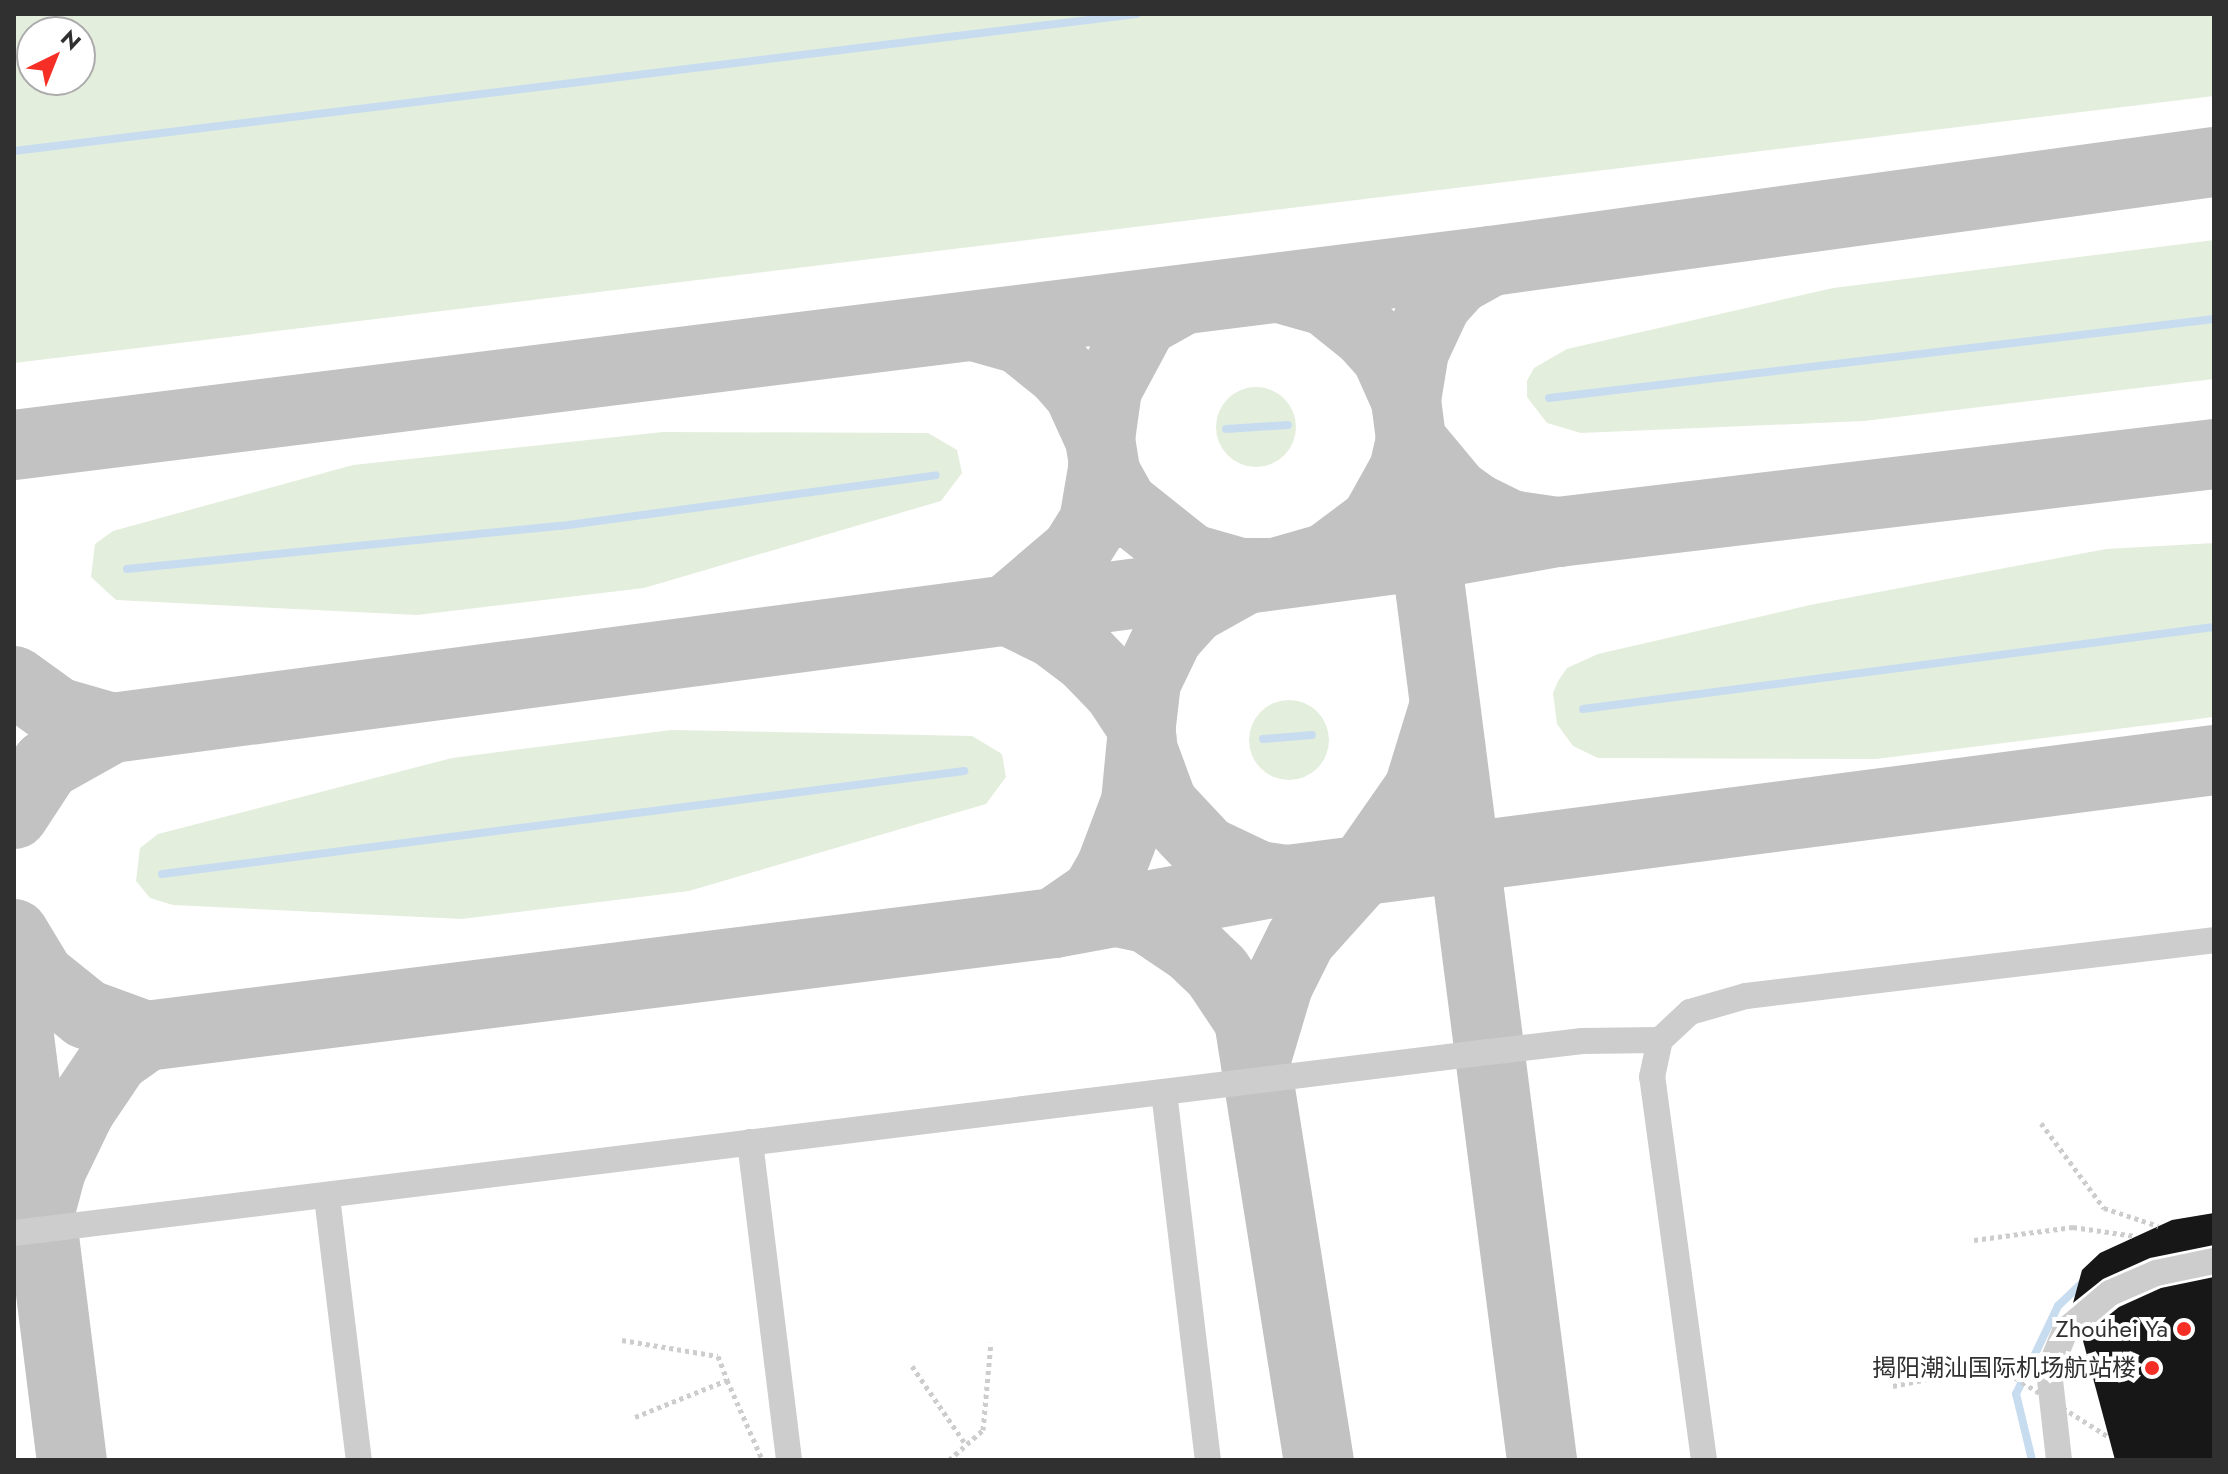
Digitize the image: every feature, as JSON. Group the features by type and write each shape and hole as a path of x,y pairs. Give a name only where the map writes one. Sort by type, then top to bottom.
{"lane":[{"path":"1704,1460 1652,1077 1660,1040 1690,1012 1746,996 2214,940"},
{"path":"14,1233 1582,1041 1660,1040"},
{"path":"1164,1092 1208,1460"},
{"path":"750,1142 789,1460"},
{"path":"327,1197 359,1460"},
{"path":"2059,1460 2049,1371 2065,1331 2110,1293 2156,1273 2214,1261"}],"path":[{"path":"2041,1123 2104,1208 2158,1226"},
{"path":"1974,1240 2073,1227 2135,1236"},
{"path":"622,1340 718,1356 762,1460"},
{"path":"949,1460 983,1430 991,1342"},
{"path":"1893,1386 1995,1365 2109,1437"},
{"path":"912,1366 966,1445"},
{"path":"635,1417 727,1380"}],"green space":[{"path":"14,14 2214,14 2214,96 14,363"},
{"path":"2214,240 2214,379 1864,421 1581,433 1547,423 1527,397 1527,381 1534,368 1567,349 1833,288"},
{"path":"1248,387 1264,387 1285,398 1296,419 1296,435 1285,456 1264,467 1248,467 1234,461 1222,449 1216,435 1216,419 1222,405 1234,393"},
{"path":"663,432 928,433 957,450 962,473 941,501 644,588 417,615 116,600 91,577 95,544 113,531 353,465"},
{"path":"2214,543 2214,717 1876,759 1598,758 1573,746 1557,724 1553,693 1558,681 1567,668 1598,654 1810,605 2106,549"},
{"path":"1281,700 1297,700 1318,711 1329,732 1329,748 1318,769 1297,780 1281,780 1267,774 1255,762 1249,748 1249,732 1255,718 1267,706"},
{"path":"671,730 972,736 1002,754 1006,777 986,804 689,891 462,919 173,905 150,898 136,881 140,848 158,834 452,758"}],"building":[{"path":"2214,1213 2214,1245 2150,1258 2103,1279 2073,1303 2082,1270 2100,1253 2172,1220"},
{"name":"揭阳潮汕国际机场航站楼","path":"2214,1277 2214,1460 2115,1460 2082,1337 2119,1307 2161,1288"}],"waterway":[{"path":"14,151 1137,14"},
{"path":"1549,398 2214,319"},
{"path":"1226,429 1288,425"},
{"path":"127,569 561,526 936,475"},
{"path":"1583,709 2214,627"},
{"path":"1263,739 1312,735"},
{"path":"162,874 964,771"},
{"path":"2032,1460 2016,1394 2058,1306 2085,1280"}],"taxiway":[{"path":"14,445 1491,261 2214,162"},
{"path":"1491,261 1457,280 1437,302 1414,351 1406,400 1542,1460"},
{"path":"1280,288 1326,301 1366,333 1386,355 1406,400"},
{"path":"1112,514 1100,439 1107,389 1143,322 1182,300"},
{"path":"974,326 1020,339 1060,371 1079,393 1100,439"},
{"path":"1103,469 1123,505 1191,559 1240,573 1275,573 1327,558 1375,522 1404,470 1411,440 1455,493 1474,507 1510,525 1558,532 2214,454"},
{"path":"1103,469 1094,522 1075,552 1007,610 1054,633 1085,656 1118,690 1141,725"},
{"path":"14,681 57,712 112,728 1427,555 1558,532"},
{"path":"1141,725 1146,682 1168,636 1192,609 1242,581"},
{"path":"1256,1059 1278,985 1301,939 1362,871 1419,789 1443,711"},
{"path":"14,814 46,765 112,728"},
{"path":"1054,923 1096,894 1111,868 1136,802 1142,740"},
{"path":"1143,751 1163,805 1206,851 1259,876 1288,880 2214,760"},
{"path":"14,934 40,977 86,1014 146,1036 1054,923 1288,880"},
{"path":"1113,911 1147,918 1193,949 1217,972 1249,1020 1319,1460"},
{"path":"14,996 72,1460"},
{"path":"42,1204 51,1170 80,1110 115,1058 146,1036"}],"place":[{"name":"Zhouhei Ya","path":"2184,1329"},
{"name":"揭阳潮汕国际机场航站楼","path":"2152,1368"}]}
